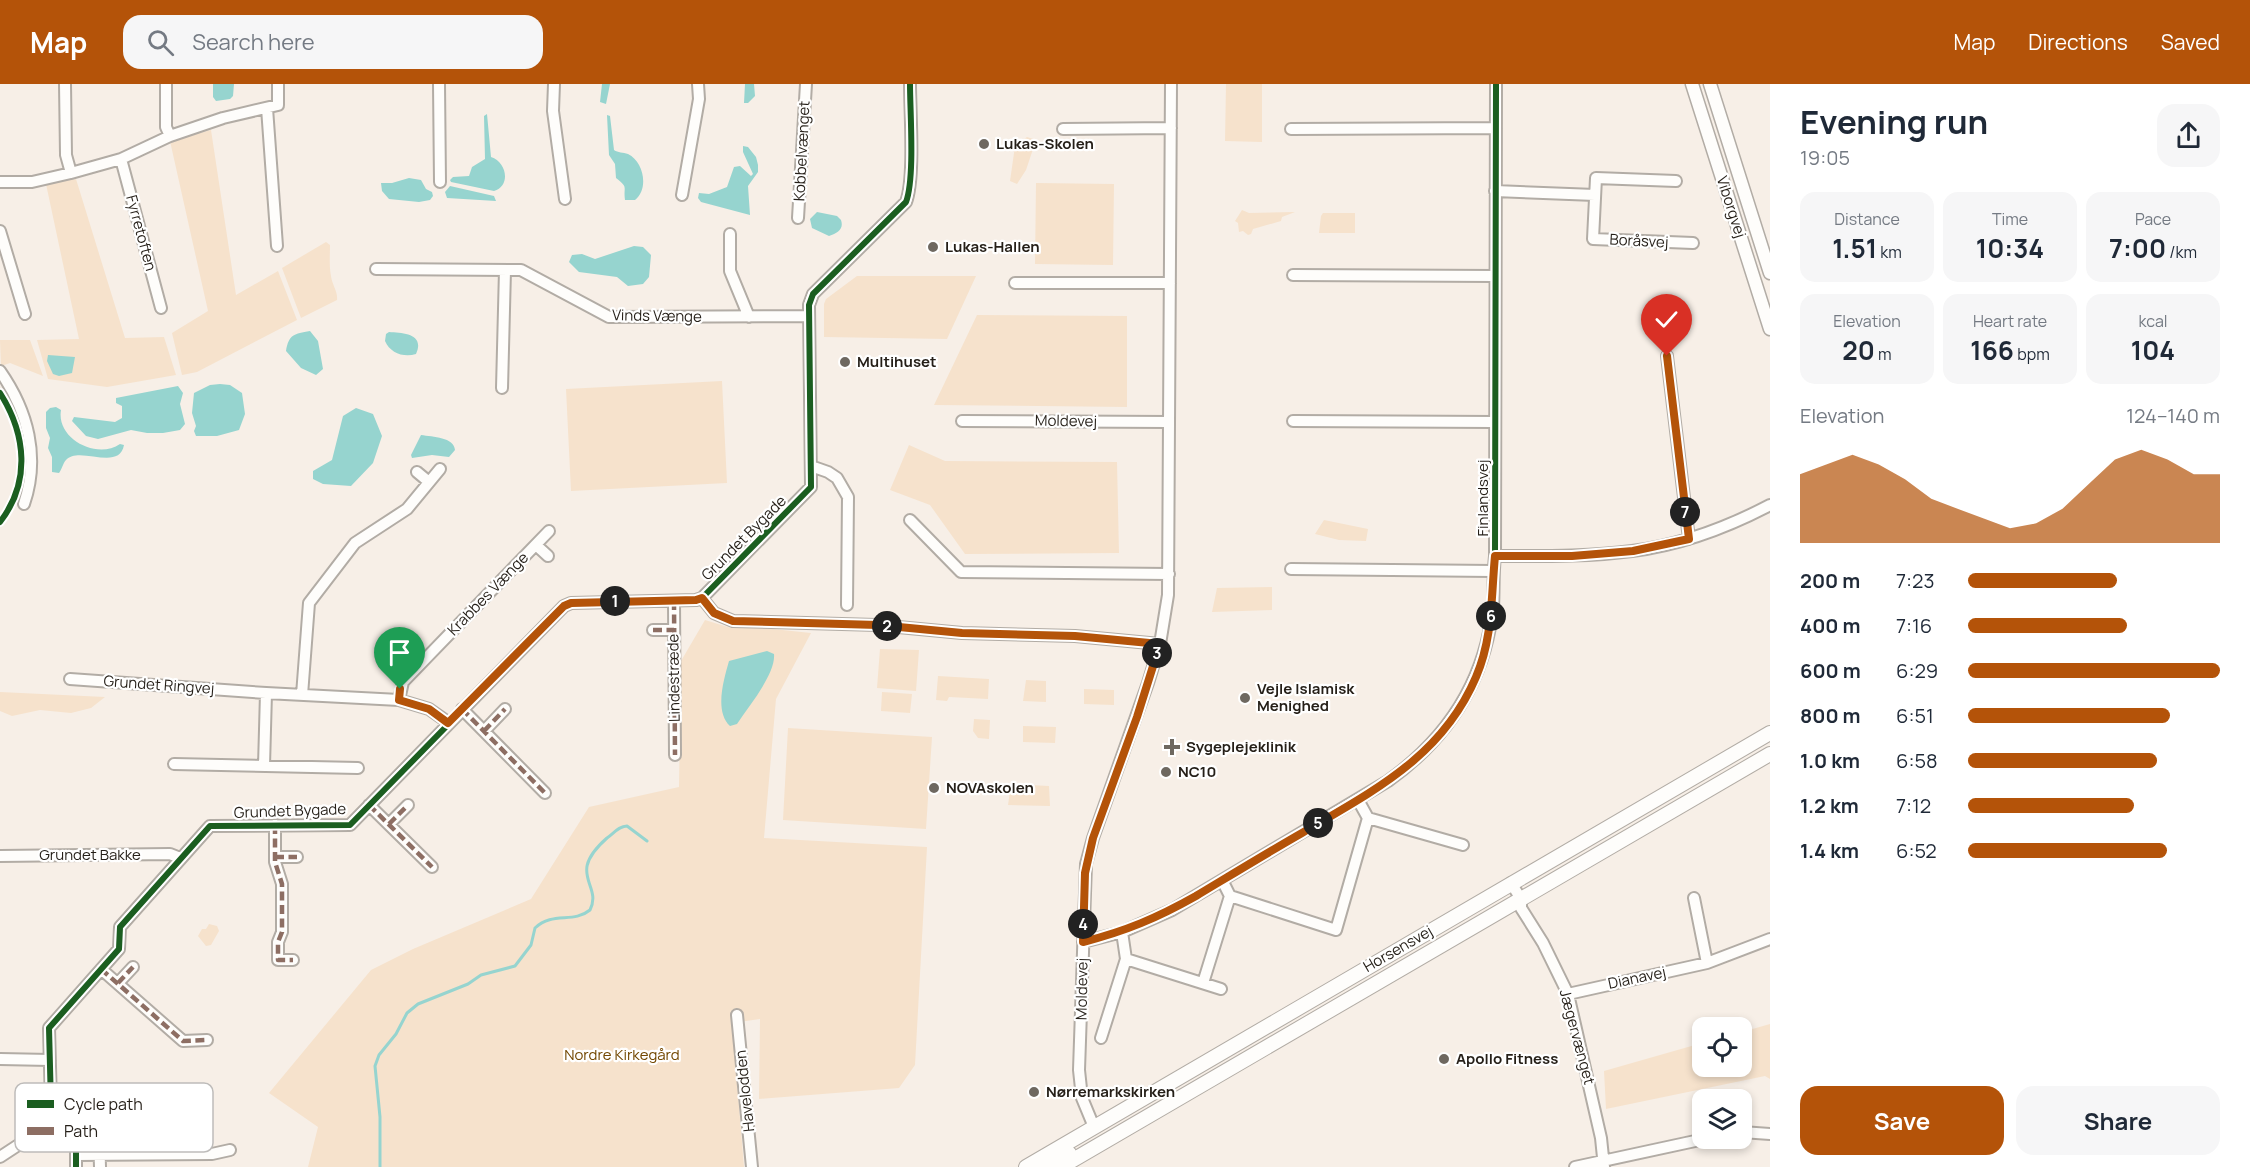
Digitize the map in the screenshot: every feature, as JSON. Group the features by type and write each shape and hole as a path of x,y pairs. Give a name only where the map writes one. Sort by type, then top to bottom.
{"main road":[{"name":"Horsensvej","path":"1026,1167 1770,733"},
{"path":"1724,781 1770,746"},
{"name":"Horsensvej","path":"1061,1167 1770,754"},
{"path":"1521,899 1522,886 1588,848 1602,830"},
{"path":"1427,953 1437,939 1510,896 1511,883"},
{"path":"1046,1167 1086,1143 1094,1127 1102,1130 1115,1126 1229,1061 1263,1049"}],"street":[{"path":"65,84 66,155 70,173"},
{"path":"166,84 166,127 170,136"},
{"path":"0,182 32,182 121,159 170,136 223,118 279,105 278,84"},
{"path":"439,84 440,182"},
{"path":"555,84 553,111 566,199"},
{"path":"682,195 699,99 698,84"},
{"name":"Kobbelvænget","path":"798,218 806,84"},
{"name":"Grundet Bygade","path":"51,1083 49,1028 119,949 120,927 210,826 350,825 564,606 571,603 674,601 702,598 811,487 809,305 813,294 906,202 910,175 910,84"},
{"name":"Moldevej","path":"1094,1127 1082,1098 1079,1070 1085,873 1093,838 1137,717 1160,644 1169,574 1171,84"},
{"name":"Finlandsvej","path":"1083,942 1122,932 1172,909 1358,800 1413,763 1450,724 1476,678 1487,644 1493,606 1495,556 1496,84"},
{"name":"Viborgvej","path":"1692,84 1770,329"},
{"name":"Viborgvej","path":"1710,84 1770,273"},
{"path":"267,108 277,246"},
{"path":"1064,129 1171,128"},
{"path":"1291,129 1496,128"},
{"name":"Fyrretoften","path":"121,159 161,308"},
{"path":"1496,190 1595,195 1596,178 1676,181"},
{"name":"Boråsvej","path":"1595,195 1593,239 1693,243"},
{"path":"0,231 25,314"},
{"path":"730,234 730,271 748,317"},
{"name":"Vinds Vænge","path":"376,269 521,270 609,317 809,316"},
{"path":"502,388 505,270"},
{"path":"1293,275 1495,276"},
{"path":"1015,282 1170,283"},
{"path":"1667,356 1689,539"},
{"path":"0,371 21,408 28,426 31,470 29,491 24,504"},
{"name":"Moldevej","path":"962,421 1169,422"},
{"path":"1293,421 1494,422"},
{"path":"811,466 837,478 848,497 847,605"},
{"path":"302,695 309,603 355,543 407,509 440,469"},
{"path":"417,472 429,482"},
{"path":"1495,556 1572,556 1633,551 1689,539 1748,517 1770,505"},
{"path":"910,520 961,572 1169,574"},
{"name":"Krabbes Vænge","path":"399,700 403,682 549,531"},
{"name":"Krabbes Vænge","path":"536,545 548,556"},
{"path":"1291,569 1493,571"},
{"path":"702,598 714,613 733,621 878,625 962,633 1075,636 1160,644"},
{"name":"Lindestræde","path":"674,601 675,755"},
{"path":"653,630 674,630"},
{"name":"Grundet Ringvej","path":"70,679 399,700 429,709 448,723"},
{"path":"264,766 266,693"},
{"path":"462,709 545,793"},
{"path":"484,730 505,710"},
{"path":"174,764 358,768"},
{"path":"1230,896 1336,930 1368,818 1358,800"},
{"path":"369,805 432,867"},
{"path":"389,824 408,805"},
{"path":"1368,818 1463,845"},
{"path":"275,825 275,857 282,884 282,932 278,942 278,960 292,960"},
{"name":"Grundet Bakke","path":"0,856 170,854 180,858"},
{"path":"275,857 297,857"},
{"path":"1203,983 1230,896 1222,880"},
{"name":"Jægervænget","path":"1511,883 1521,899 1521,908 1543,943 1568,994 1596,1114 1604,1164"},
{"path":"1694,898 1707,963"},
{"path":"1101,1038 1126,959 1122,932"},
{"name":"Dianavej","path":"1568,994 1707,963 1770,939"},
{"path":"1126,959 1221,988"},
{"path":"118,984 133,967"},
{"path":"101,969 183,1041 207,1040"},
{"name":"Havelodden","path":"737,1015 752,1167"},
{"path":"0,1059 50,1060"},
{"path":"1752,1133 1770,1134"},
{"path":"1575,1167 1604,1164 1692,1142"},
{"path":"0,1157 15,1147"},
{"path":"76,1155 212,1154 230,1150"},
{"name":"Grundet Bygade","path":"76,1155 76,1167"},
{"path":"99,1155 100,1167"}],"green space":[{"path":"1226,84 1262,84 1262,142 1225,141"},
{"path":"211,130 236,295 278,271 297,320 197,372 182,375 172,333 208,311 170,141"},
{"path":"1027,137 1036,140 1026,170 1017,184 1010,181 1015,146"},
{"path":"76,179 125,338 164,337 176,375 107,387 48,379 37,340 79,339 46,184"},
{"path":"1036,183 1114,184 1113,265 1035,264"},
{"path":"1242,210 1249,213 1295,212 1282,217 1281,221 1253,229 1248,235 1243,231 1239,232 1238,223 1235,221"},
{"path":"1323,213 1355,213 1355,233 1319,233"},
{"path":"326,242 330,245 330,272 337,300 301,318 282,268"},
{"path":"857,276 976,276 947,339 824,337 826,299"},
{"path":"977,315 1127,316 1127,407 934,405"},
{"path":"0,340 30,340 43,376 10,363 1,366"},
{"path":"722,381 727,483 571,491 566,389"},
{"path":"909,445 945,461 1117,462 1119,553 965,554 930,505 890,490"},
{"path":"1324,520 1368,529 1366,541 1339,540 1315,534"},
{"path":"1272,587 1272,610 1212,612 1217,588"},
{"name":"Nordre Kirkegård","path":"705,620 731,628 763,628 811,633 776,699 764,838 927,847 915,1065 899,1088 759,1099 760,1019 732,1023 744,1167 308,1167 318,1127 269,1093 371,970 413,949 531,899 589,807 679,787 681,661"},
{"path":"880,649 919,650 916,691 877,688"},
{"path":"938,676 989,679 988,699 949,697 947,701 936,700"},
{"path":"1026,680 1046,681 1046,702 1023,701"},
{"path":"1084,689 1114,690 1114,705 1084,704"},
{"path":"0,692 105,697 91,708 71,713 40,710 12,716 0,711"},
{"path":"882,692 912,694 910,713 881,711"},
{"path":"974,719 990,720 989,739 978,738 973,731"},
{"path":"1023,726 1056,727 1055,743 1023,742"},
{"path":"788,728 932,737 926,829 783,820"},
{"path":"1011,784 1049,786 1050,806 1008,805"},
{"path":"209,924 217,926 219,931 211,945 206,946 198,936"},
{"path":"1770,1024 1770,1079 1765,1076 1702,1089 1692,1089 1692,1091 1606,1109 1604,1071 1692,1046 1692,1077 1752,1077 1752,1029"}],"water":[{"path":"213,84 234,84 233,96 230,99 216,101 213,97"},
{"path":"602,84 610,84 606,104 600,102"},
{"path":"745,84 754,84 755,96 748,103 744,103"},
{"path":"487,114 491,157 501,164 505,174 503,184 494,191 450,180 453,177 469,176 472,167 485,159 484,116"},
{"path":"607,115 610,116 614,150 628,154 641,169 642,189 635,200 625,200 625,188 616,178 615,164 609,155"},
{"path":"743,146 748,147 756,157 758,165 758,172 748,186 750,215 701,202 698,198 699,193 709,194 727,187 734,167 740,166 751,176 753,174 743,152"},
{"path":"409,178 421,180 426,189 432,192 433,196 430,200 419,202 389,199 382,191 381,183 392,183"},
{"path":"450,186 494,196 496,201 447,198 445,192"},
{"path":"817,212 837,216 842,223 840,230 829,236 812,228 810,219"},
{"path":"634,246 643,247 651,255 649,277 643,284 628,286 617,277 579,272 569,262 572,255 582,254 595,259"},
{"path":"310,331 318,341 323,369 316,375 301,368 286,351 293,336"},
{"path":"389,332 412,336 418,342 416,354 402,355 390,349 385,341 386,334"},
{"path":"48,355 75,357 72,373 59,376 53,374 47,361"},
{"path":"210,385 230,385 242,393 245,414 239,430 217,436 196,436 192,413 194,393"},
{"path":"178,386 183,393 180,404 185,424 180,430 147,433 131,430 98,439 86,436 72,421 74,417 115,422 122,418 122,406 116,403 116,398"},
{"path":"56,407 61,410 61,420 71,438 80,444 100,450 124,445 121,453 107,458 72,456 65,461 59,473 52,472 46,412"},
{"path":"356,408 373,414 382,436 373,463 351,486 323,484 313,479 313,471 332,460 343,416"},
{"path":"421,435 447,440 451,442 455,450 449,457 432,455 412,458 411,455"},
{"path":"767,651 774,654 771,671 737,724 730,726 725,720 721,704 729,661"}],"waterway":[{"path":"380,1167 380,1117 375,1066 379,1055 396,1034 407,1013 418,1004 468,984 481,975 515,966 531,945 535,928 542,923 577,916 590,910 593,901 588,878 588,861 607,838 621,827 627,826 647,841"}],"marked path":[{"path":"674,601 675,755"},
{"path":"653,630 674,630"},
{"path":"462,709 545,793"},
{"path":"484,731 505,709"},
{"path":"369,805 432,867"},
{"path":"389,824 408,805"},
{"path":"275,825 275,862 282,884 282,932 278,942 278,960 293,960"},
{"path":"275,857 297,857"},
{"path":"118,983 133,967"},
{"path":"101,969 183,1041 207,1040"}],"cycle path":[{"path":"50,1083 49,1028 119,949 120,927 210,826 350,825 564,606 571,603 702,598 811,487 809,305 813,294 906,202 911,162 910,84"},
{"path":"1083,942 1122,932 1172,910 1388,781 1429,746 1460,706 1472,684 1482,660 1493,607 1496,84"},
{"path":"0,393 15,425 20,441 21,458 17,491 0,522"},
{"path":"702,598 714,613 733,621 877,625 962,633 1075,636 1160,644"},
{"path":"76,1152 76,1167"}],"place":[{"name":"Lukas-Skolen","path":"984,144"},
{"name":"Lukas-Hallen","path":"933,247"},
{"name":"Multihuset","path":"845,362"},
{"name":"Vejle Islamisk Menighed","path":"1245,698"},
{"name":"Sygeplejeklinik","path":"1172,747"},
{"name":"NC10","path":"1166,772"},
{"name":"NOVAskolen","path":"934,788"},
{"name":"Apollo Fitness","path":"1444,1059"},
{"name":"Nørremarkskirken","path":"1034,1092"}],"route":[{"path":"400,689 399,700 429,709 448,723 564,606 571,603 702,598 706,606 714,613 721,618 733,621 808,625 878,625 962,633 1050,634 1160,644 1086,864 1083,942 1122,932 1196,896 1358,800 1413,763 1450,724 1476,678 1487,644 1493,606 1495,556 1572,556 1633,551 1689,539 1667,356"}]}
